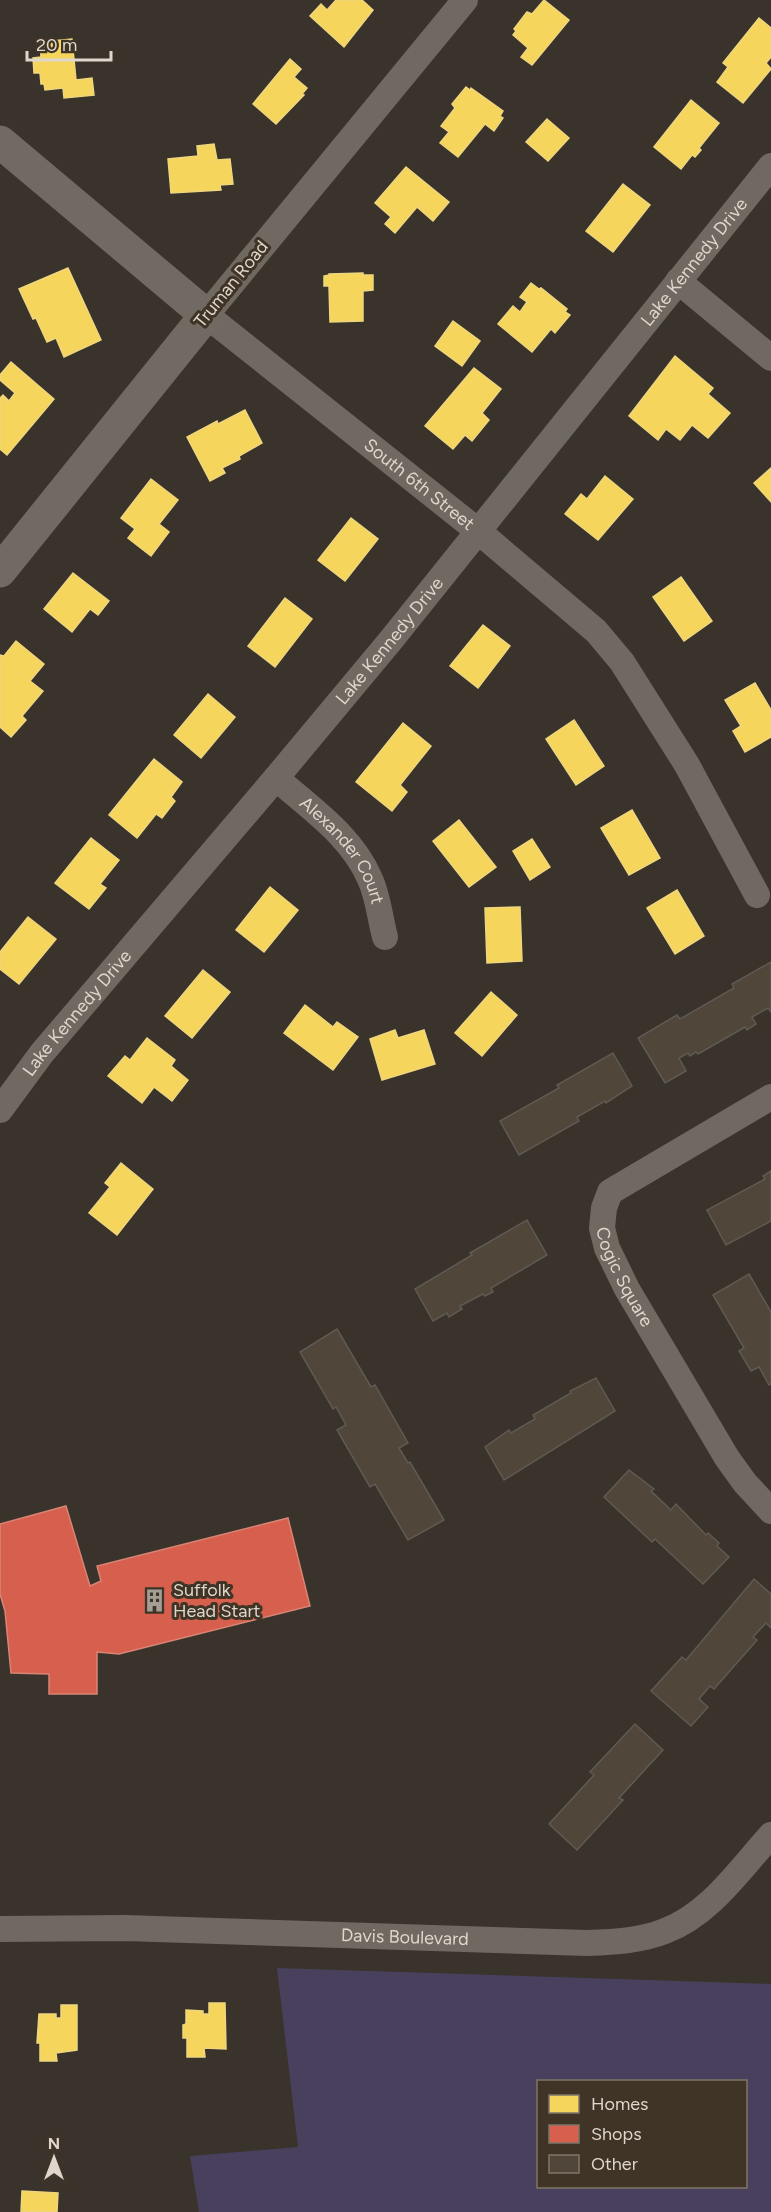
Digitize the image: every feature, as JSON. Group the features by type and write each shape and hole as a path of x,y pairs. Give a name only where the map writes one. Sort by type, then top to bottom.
{"street":[{"name":"Truman Road","path":"0,571 206,315 465,0"},
{"name":"South 6th Street","path":"0,142 206,315 478,531 596,631 622,662 687,765 757,895"},
{"name":"Lake Kennedy Drive","path":"0,1110 42,1053 391,640 771,166"},
{"path":"678,281 771,358"},
{"name":"Alexander Court","path":"276,778 343,837 358,855 371,880 385,937"},
{"name":"Cogic Square","path":"771,1097 610,1192 604,1208 602,1228 607,1248 627,1289 727,1458 745,1483 771,1511"},
{"name":"Davis Boulevard","path":"0,1929 113,1928 613,1942 666,1931 692,1917 710,1902 771,1835"}],"shaded area":[{"path":"277,1968 771,1984 771,2212 199,2212 190,2156 298,2147"}],"building: Homes":[{"path":"336,0 362,0 373,10 344,47 310,16 321,4 327,10"},
{"path":"544,0 569,20 532,65 521,57 528,48 513,35 516,31 514,29 527,12 532,14"},
{"path":"759,18 771,28 771,57 766,63 771,69 743,103 717,82 728,67 723,63"},
{"path":"72,39 76,80 92,78 94,95 64,98 63,88 45,90 44,84 41,84 40,73 34,73 33,58 41,57 40,42"},
{"path":"290,59 301,69 294,77 307,88 302,94 304,95 276,124 253,104"},
{"path":"466,87 470,90 471,88 503,111 500,116 503,118 494,131 485,124 458,157 440,143 449,132 441,126 455,108 452,104"},
{"path":"691,100 719,123 699,148 701,150 695,157 692,155 681,169 654,147"},
{"path":"547,119 569,138 548,161 526,142"},
{"path":"214,144 217,160 230,159 233,184 220,185 221,190 171,193 168,159 198,156 197,146"},
{"path":"406,167 449,202 433,221 417,207 395,233 385,224 391,217 375,203"},
{"path":"623,184 650,205 613,252 586,231"},
{"path":"68,268 101,340 64,357 56,338 47,342 19,289"},
{"path":"363,273 363,275 373,275 373,290 363,291 363,321 330,322 329,286 324,286 324,276"},
{"path":"531,283 541,288 567,309 565,312 570,315 555,333 551,329 532,352 498,324 513,306 520,312 527,302 520,297"},
{"path":"453,321 480,341 462,366 435,346"},
{"path":"675,356 713,388 708,394 730,413 708,438 692,425 680,440 666,429 658,440 629,416"},
{"path":"11,362 54,399 7,455 0,449 0,398 3,395 9,401 15,393 0,380 0,375"},
{"path":"474,368 501,389 482,413 489,420 472,441 465,435 453,449 425,426"},
{"path":"245,410 262,443 239,456 240,459 222,468 225,473 210,481 187,437 217,421 218,424"},
{"path":"771,468 771,502 754,483"},
{"path":"605,476 633,499 598,540 565,514 581,494 587,499"},
{"path":"151,479 178,500 159,524 169,532 151,556 128,538 135,529 121,518"},
{"path":"351,518 378,539 345,581 318,560"},
{"path":"73,573 109,601 98,615 90,609 72,632 44,609"},
{"path":"681,577 712,621 684,641 653,597"},
{"path":"285,598 312,619 275,667 248,646"},
{"path":"483,625 510,646 478,688 450,666"},
{"path":"16,641 44,664 30,681 43,691 22,716 26,720 11,737 0,727 0,655 4,656"},
{"path":"755,683 771,710 771,737 745,752 733,731 741,726 725,700"},
{"path":"208,694 235,717 201,758 174,735"},
{"path":"574,720 604,766 576,785 546,739"},
{"path":"403,723 431,746 400,785 407,792 392,811 356,782"},
{"path":"154,759 182,782 171,797 175,801 162,818 156,814 137,838 109,815"},
{"path":"632,810 660,858 629,875 601,828"},
{"path":"459,820 496,867 469,887 433,841"},
{"path":"91,838 119,860 100,884 106,888 89,909 55,883"},
{"path":"532,839 550,867 530,880 513,851"},
{"path":"270,887 298,910 264,952 236,930"},
{"path":"677,890 704,936 675,954 647,908"},
{"path":"520,907 522,961 487,963 485,908"},
{"path":"28,917 56,939 19,984 0,969 0,952"},
{"path":"203,970 230,992 192,1038 165,1016"},
{"path":"491,992 517,1015 482,1056 455,1033"},
{"path":"305,1005 333,1027 337,1022 358,1037 333,1070 284,1033"},
{"path":"395,1030 398,1038 424,1030 435,1064 382,1080 370,1039"},
{"path":"147,1038 175,1060 171,1066 188,1080 172,1101 154,1087 142,1103 108,1076 125,1056 130,1060"},
{"path":"121,1163 153,1189 117,1235 89,1213 110,1187 105,1183"},
{"path":"209,2003 225,2003 226,2049 204,2048 205,2057 187,2057 187,2038 183,2038 186,2010 203,2011 203,2014 209,2014"},
{"path":"61,2005 77,2005 77,2050 56,2053 57,2061 40,2061 40,2043 37,2043 39,2014 56,2014 56,2018 61,2018"},
{"path":"22,2191 58,2193 57,2212 21,2212"}],"building: Shops":[{"name":"Suffolk Head Start","path":"66,1506 90,1586 101,1581 97,1566 288,1518 310,1606 119,1654 97,1652 97,1694 49,1694 49,1674 11,1673 5,1611 0,1594 0,1524"}],"building: Other":[{"path":"771,962 771,1012 768,1008 752,1017 756,1024 747,1030 745,1027 698,1054 696,1052 690,1056 688,1053 679,1058 686,1071 665,1083 638,1038 677,1015 680,1019 734,988 732,984"},
{"path":"613,1053 632,1086 606,1103 605,1101 577,1117 579,1121 519,1155 500,1121 559,1088 557,1085"},
{"path":"771,1171 771,1221 726,1245 707,1210 765,1179 763,1176"},
{"path":"527,1220 547,1255 491,1288 493,1292 485,1296 483,1294 460,1306 462,1309 449,1317 447,1313 433,1321 415,1289 472,1255 470,1253"},
{"path":"749,1274 771,1312 771,1384 769,1385 759,1367 751,1371 739,1351 744,1348 713,1295"},
{"path":"337,1329 371,1387 375,1385 408,1443 399,1448 408,1463 410,1462 444,1520 408,1540 375,1484 370,1487 337,1430 346,1425 336,1407 333,1409 300,1352"},
{"path":"596,1378 615,1411 504,1480 485,1447 509,1430 511,1433 535,1419 533,1415 571,1393 570,1391"},
{"path":"629,1470 654,1489 651,1491 671,1510 676,1504 706,1535 708,1533 719,1543 717,1546 729,1557 703,1584 655,1539 652,1542 604,1497"},
{"path":"754,1579 771,1594 771,1628 766,1623 753,1637 757,1640 714,1689 710,1686 699,1699 708,1707 691,1726 651,1691 682,1657 686,1660"},
{"path":"635,1724 663,1750 619,1798 623,1800 577,1850 549,1824 594,1775 590,1772"}],"place":[{"name":"Suffolk Head Start","path":"155,1600"}]}
